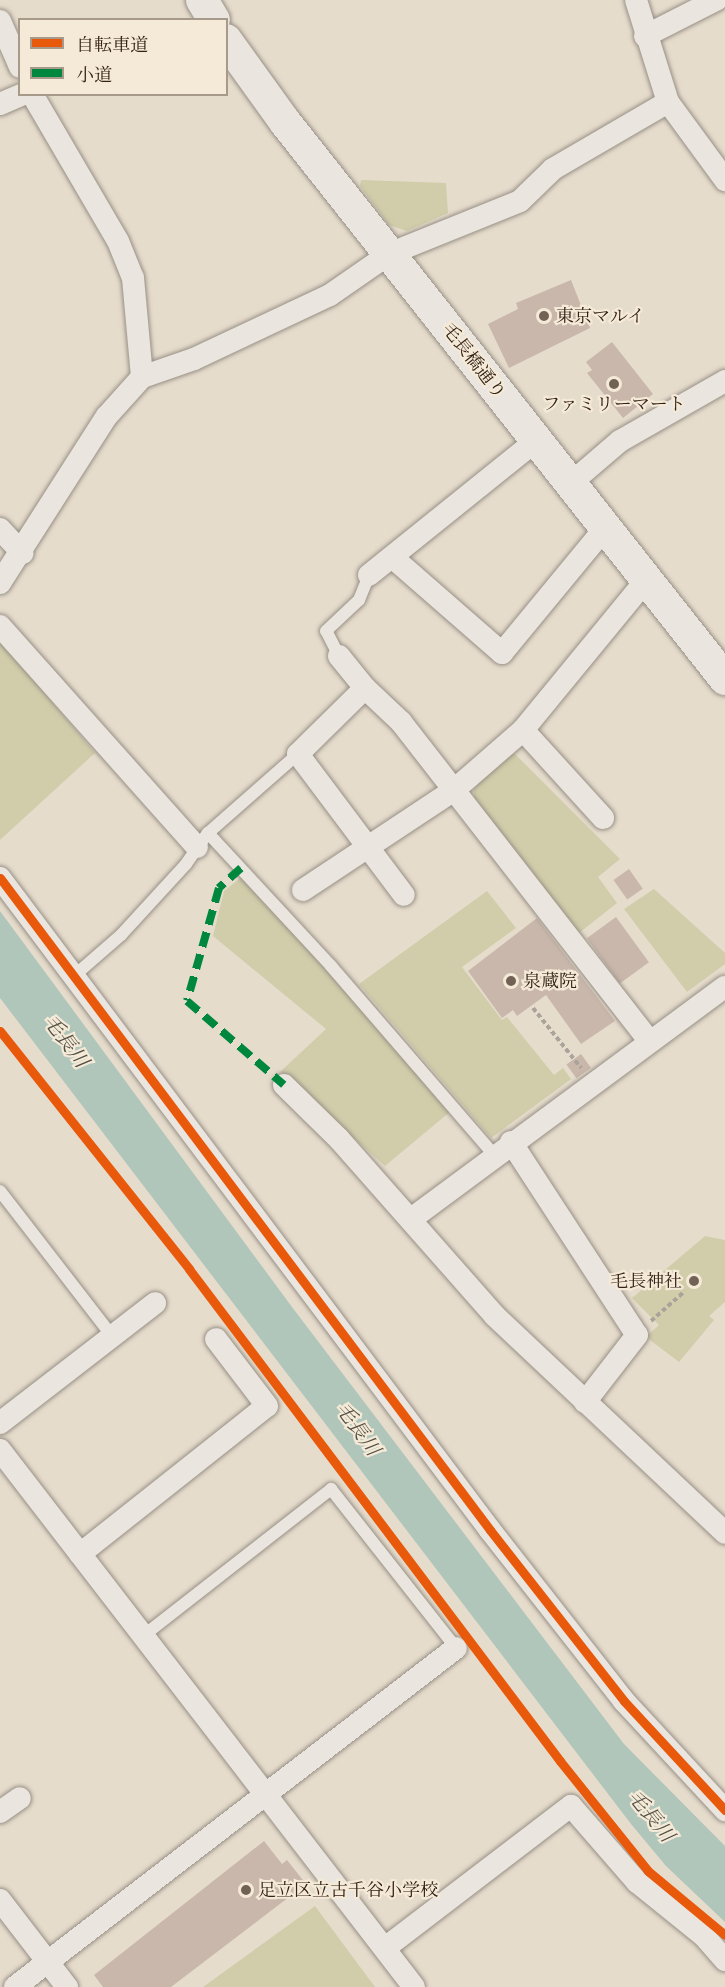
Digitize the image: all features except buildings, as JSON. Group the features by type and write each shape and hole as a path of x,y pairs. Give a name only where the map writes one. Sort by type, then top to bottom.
{"street":[{"path":"202,0 213,18"},
{"path":"636,0 645,36 668,102 725,180"},
{"path":"645,36 716,0"},
{"path":"0,21 18,62"},
{"name":"毛長橋通り","path":"228,43 285,122 725,679"},
{"path":"0,104 18,96"},
{"path":"33,96 118,241 133,278 142,377"},
{"path":"0,583 107,416 142,377 194,359 330,295 390,254 520,201 553,169 668,102"},
{"path":"571,483 620,441 725,381"},
{"path":"369,575 537,440"},
{"path":"392,557 502,653 606,527"},
{"path":"0,529 22,552"},
{"path":"303,890 369,850 454,790 523,730 647,579"},
{"path":"0,626 203,840"},
{"path":"339,656 365,688 401,722 649,1040"},
{"path":"365,688 298,754 404,895"},
{"path":"523,730 603,818"},
{"path":"0,878 490,1530 624,1701 725,1810"},
{"path":"411,1219 649,1040 725,987"},
{"path":"284,1085 411,1219 495,1316 725,1533"},
{"path":"503,1148 637,1335 585,1402"},
{"path":"0,1423 155,1303"},
{"path":"80,1554 267,1406 216,1340"},
{"path":"0,1450 414,1987"},
{"path":"15,1987 266,1797 456,1648"},
{"path":"0,1812 20,1798"},
{"path":"385,1948 571,1806 637,1882 704,1936 725,1960"},
{"path":"0,1900 67,1987"}],"lane":[{"path":"339,656 326,631 359,600 369,575"},
{"path":"75,975 120,935 203,840 298,754"},
{"path":"203,840 331,966 503,1148"},
{"path":"0,1191 112,1336"},
{"path":"143,1636 331,1489 456,1648"}],"path":[{"path":"532,1008 587,1075"},
{"path":"647,1325 685,1291"}],"shaded area":[{"path":"361,180 446,183 448,213 407,231 389,225 360,186"},
{"path":"0,640 95,753 0,840"},
{"path":"508,754 515,754 620,859 598,877 617,903 579,933 474,799 474,789"},
{"path":"243,876 451,1111 385,1166 280,1072 326,1029 213,936 224,891"},
{"path":"654,889 725,953 725,964 687,992 624,909"},
{"path":"487,891 516,928 462,967 502,1020 507,1017 554,1075 563,1068 571,1079 491,1138 359,984"},
{"path":"705,1236 725,1240 725,1302 709,1316 714,1320 679,1362 646,1337 659,1325 632,1298"},
{"path":"315,1906 375,1987 203,1987"}],"water":[{"name":"毛長川","path":"0,911 292,1307 624,1744 725,1846 725,1922 666,1866 631,1824 0,998"}],"marked path":[{"path":"241,868 219,888 187,1001 284,1085"}],"cycle path":[{"path":"0,878 490,1530 624,1701 725,1810"},
{"path":"0,1031 189,1269 560,1761 648,1871 725,1935"}],"place":[{"name":"東京マルイ","path":"544,316"},
{"name":"ファミリーマート","path":"614,384"},
{"name":"泉蔵院","path":"511,981"},
{"name":"毛長神社","path":"694,1281"},
{"name":"足立区立古千谷小学校","path":"246,1890"}]}
